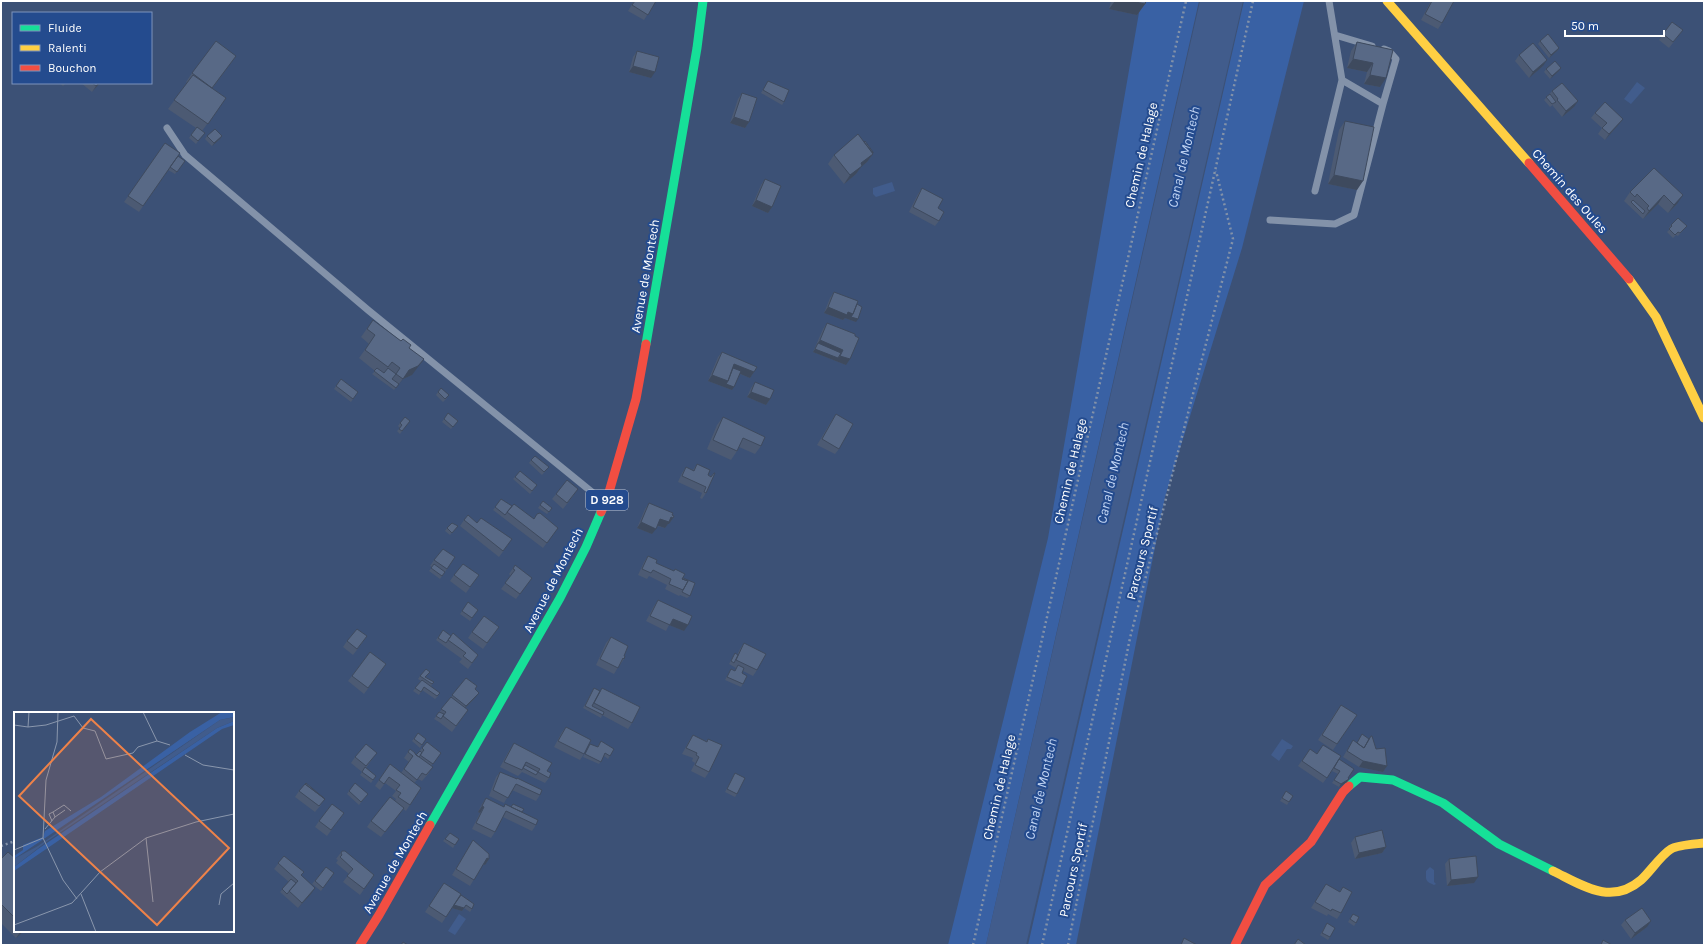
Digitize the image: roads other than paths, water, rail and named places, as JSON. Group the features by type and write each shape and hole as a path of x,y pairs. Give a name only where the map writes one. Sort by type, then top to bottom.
{"street":[{"name":"Avenue de Montech","path":"360,945 383,909 560,598 586,547 607,499 636,399 697,48 703,1"},
{"name":"Chemin des Oules","path":"1387,1 1624,272 1656,317 1704,418"},
{"path":"1234,945 1265,885 1311,842 1343,792 1360,777 1394,780 1443,803 1499,844 1594,890 1605,893 1624,891 1640,881 1671,849 1704,842"}],"lane":[{"path":"1315,191 1342,80 1328,1"},
{"path":"1270,220 1335,224 1354,216 1382,104 1396,59 1389,51 1335,35"},
{"path":"1342,80 1382,104"},
{"path":"167,128 185,155 368,310 598,497 607,499"}],"water":[{"name":"Canal de Montech","path":"1200,1 1243,1 1026,945 986,945"},
{"path":"1637,82 1645,88 1631,104 1624,99"},
{"path":"892,182 895,191 876,197 873,194 873,188"},
{"path":"1282,739 1293,746 1291,749 1287,749 1279,761 1271,755"},
{"path":"1430,867 1434,870 1434,882 1436,884 1434,885 1426,879 1426,871"},
{"path":"459,914 466,919 455,935 448,931"}]}
